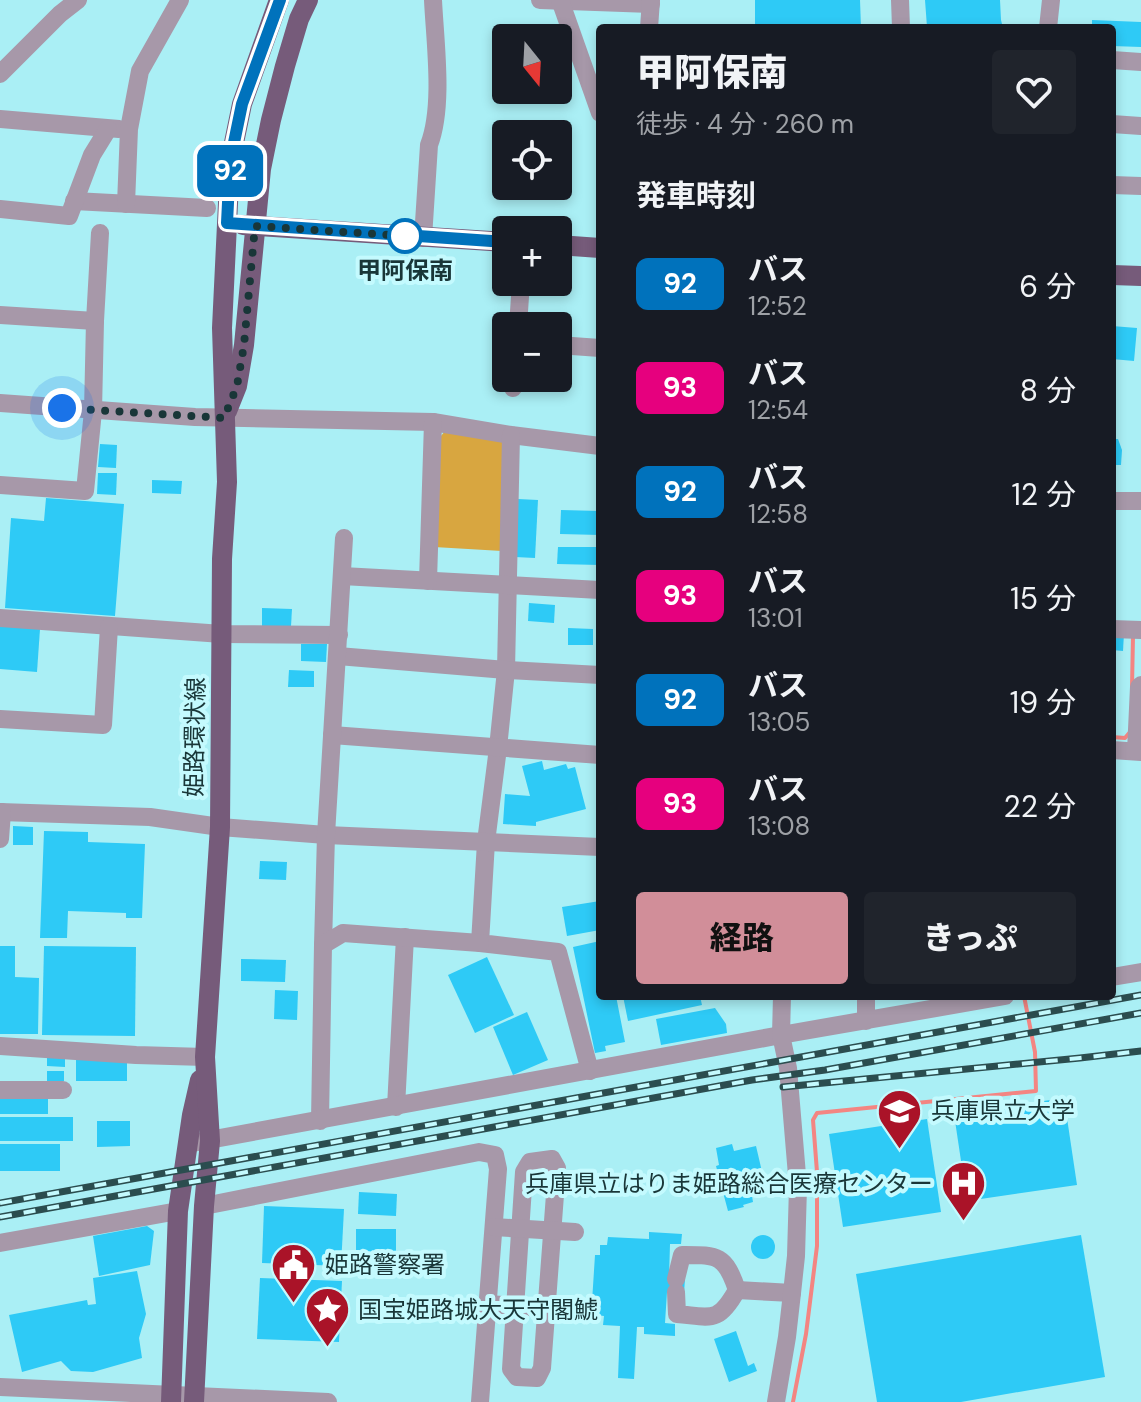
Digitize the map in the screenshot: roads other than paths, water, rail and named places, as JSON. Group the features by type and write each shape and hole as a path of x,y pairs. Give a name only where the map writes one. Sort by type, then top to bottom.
{"main road":[{"name":"姫路環状線","path":"194,1399 210,1141 205,1057 220,827 222,559 227,482 222,328 230,162 242,104 279,0"},
{"name":"姫路環状線","path":"224,418 237,386 244,345 261,169 299,19 308,0"},
{"path":"227,223 492,241"},
{"path":"572,246 596,248"},
{"path":"1116,275 1141,276"},
{"name":"姫路環状線","path":"171,1399 178,1211 192,1115 205,1057"}],"street":[{"path":"0,74 78,0"},
{"path":"126,204 129,129 140,71 180,0"},
{"path":"423,238 429,145 434,132 433,0"},
{"path":"540,0 651,2 649,24"},
{"path":"560,0 596,102"},
{"path":"900,0 901,24"},
{"path":"1048,24 1051,0"},
{"path":"1116,60 1141,62"},
{"path":"0,119 129,129"},
{"path":"1116,124 1141,126"},
{"path":"0,209 69,216 92,155 108,129"},
{"path":"1116,185 1141,186"},
{"path":"74,201 207,208"},
{"path":"0,485 85,491 93,411 100,233"},
{"path":"0,315 95,321"},
{"path":"572,346 596,348"},
{"path":"0,403 224,418 433,422 596,446"},
{"path":"428,581 433,422"},
{"path":"480,943 486,842 506,670 511,435"},
{"path":"1116,501 1141,501"},
{"path":"320,1121 326,835 344,538"},
{"path":"342,576 596,590"},
{"path":"0,618 222,634 339,635"},
{"path":"0,719 103,725 109,627"},
{"path":"1116,629 1141,630"},
{"path":"338,656 596,675"},
{"path":"1116,750 1138,752 1141,685"},
{"path":"332,735 596,755"},
{"path":"0,839 1,812 150,817 220,827 326,835 596,847"},
{"path":"323,945 343,933 558,952 590,1071"},
{"path":"396,1107 405,937"},
{"path":"1116,976 1141,972"},
{"path":"776,1402 796,1256 798,1187 788,1068 781,1035 782,1000"},
{"path":"866,1000 866,1021"},
{"path":"187,1144 983,1000"},
{"path":"0,1046 205,1057"},
{"path":"0,1090 63,1090"},
{"path":"204,1206 479,1152 495,1155 498,1169 480,1402"},
{"path":"552,1159 557,1168 553,1231 542,1368 537,1378 517,1377 511,1369 524,1172 530,1162 552,1159"},
{"path":"0,1243 178,1211"},
{"path":"494,1227 575,1232"},
{"path":"696,1249 717,1257 726,1264 737,1290 723,1312 713,1317 677,1314 676,1286 682,1255 696,1249"},
{"path":"737,1290 792,1293"},
{"path":"488,1304 570,1310"},
{"path":"0,1387 171,1399 328,1402"}],"waterway":[{"path":"1132,687 1133,636"},
{"path":"1116,737 1125,738 1130,732"},
{"path":"793,1402 806,1334 817,1246 813,1120 817,1113 1036,1091 1035,1052 1025,1000"}],"railway":[{"path":"1116,1000 1141,995"},
{"path":"0,1203 1114,1000"},
{"path":"0,1217 752,1080 825,1070 1141,1013"},
{"path":"783,1087 1141,1051"}],"place":[{"name":"甲阿保南","path":"405,236"},
{"name":"兵庫県立大学","path":"900,1150"},
{"name":"兵庫県立はりま姫路総合医療センター","path":"964,1223"},
{"name":"姫路警察署","path":"294,1304"},
{"name":"国宝姫路城大天守閣鯱","path":"327,1349"}]}
